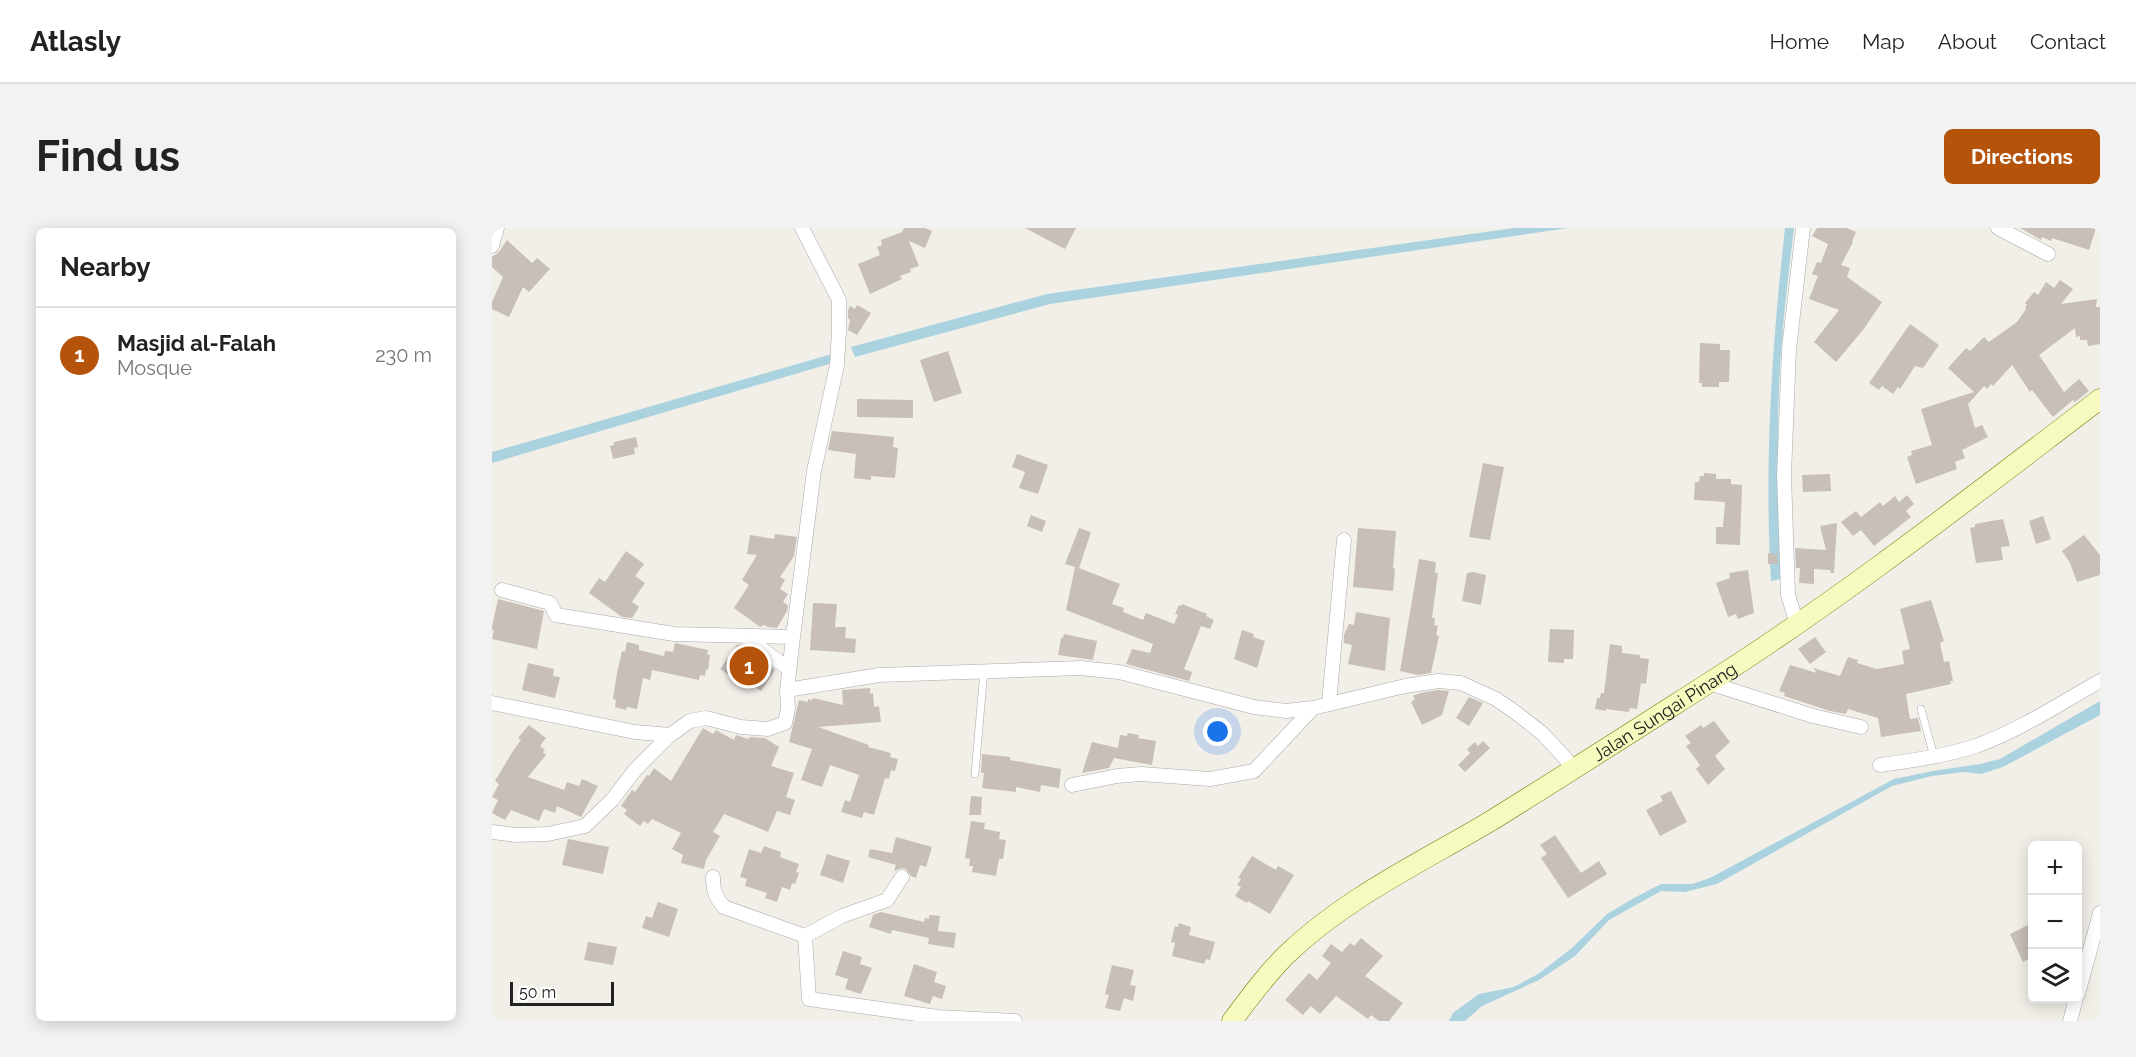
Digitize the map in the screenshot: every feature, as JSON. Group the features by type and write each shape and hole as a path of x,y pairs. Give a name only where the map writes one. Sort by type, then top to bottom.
{"street":[{"path":"492,246 497,228"},
{"path":"492,832 516,835 548,834 585,826 612,801 635,770 670,735 690,721 706,718 741,727 768,729 784,723 788,708 789,669 814,471 837,365 839,331 838,300 802,228"},
{"path":"1797,624 1788,595 1784,475 1789,349 1803,228"},
{"path":"1998,228 2048,254"},
{"name":"Jalan Sungai Pinang","path":"1232,1021 1254,991 1287,954 1340,910 1408,867 1488,822 1709,683 1797,624 1852,586 2100,399"},
{"path":"1329,703 1344,540"},
{"path":"502,590 550,603 556,615 674,634 793,637"},
{"path":"744,636 789,669"},
{"path":"787,690 879,675 1080,668 1152,680 1254,708 1286,711 1313,708 1405,686 1438,681 1461,683 1496,699 1515,712 1543,734 1573,767"},
{"path":"1880,765 1934,757 1973,746 2010,731 2100,681"},
{"path":"1709,683 1813,716 1862,727"},
{"path":"492,703 635,732 670,735"},
{"path":"1072,785 1133,775 1210,779 1254,771 1313,708"},
{"path":"713,877 714,892 717,900 724,907 805,936 842,916 887,900 902,877"},
{"path":"2082,979 2100,913"},
{"path":"805,936 809,999 938,1017 1015,1021"},
{"path":"2070,1021 2075,1003"}],"lane":[{"path":"975,774 984,670"},
{"path":"1921,709 1934,757"}],"water":[{"path":"1514,228 1568,228 1050,304 855,357 851,347 1047,294"},
{"path":"1785,228 1794,228 1780,359 1778,485 1781,579 1771,581 1768,493 1770,404"},
{"path":"832,354 829,364 492,463 492,452"},
{"path":"2100,701 2100,715 2003,767 1981,774 1964,772 1932,776 1892,786 1717,884 1685,892 1661,891 1609,920 1575,956 1539,980 1482,1006 1465,1021 1449,1021 1453,1013 1479,994 1514,987 1538,974 1572,948 1607,914 1661,884 1692,884 1710,878 1894,779 2000,759"}],"building":[{"path":"904,228 925,228 932,231 925,248 909,241 919,266 900,276 902,279 870,294 858,264 880,255 877,247 882,245 881,240 902,232"},
{"path":"1025,228 1076,228 1065,249"},
{"path":"1817,228 1847,228 1856,232 1841,265 1850,268 1847,277 1882,302 1863,330 1836,362 1814,342 1839,310 1809,299 1818,276 1812,274 1817,262 1821,263 1828,244 1812,236"},
{"path":"2020,228 2096,228 2089,250 2052,238 2051,241 2042,237 2041,240"},
{"path":"507,240 532,263 537,258 550,269 529,292 523,287 509,317 492,309 492,302 503,277 492,267 492,257 499,252"},
{"path":"2060,280 2073,289 2061,304 2097,299 2096,307 2100,307 2100,344 2088,346 2087,340 2080,340 2080,336 2076,337 2075,328 2039,355 2064,392 2079,379 2089,391 2075,402 2073,400 2053,417 2032,390 2030,392 2012,365 1993,386 1991,384 1987,389 1984,386 1968,404 1975,428 1982,425 1988,437 1962,450 1965,458 1955,462 1957,469 1916,484 1907,457 1912,455 1911,451 1932,445 1921,409 1974,392 1948,368 1966,348 1970,351 1984,337 1989,342 2017,322 2026,309 2025,303 2034,292 2038,295 2046,282 2054,288"},
{"path":"857,305 871,313 857,335 848,330 850,320 848,310 850,306 855,309"},
{"path":"1910,324 1939,345 1923,368 1915,366 1900,389 1898,387 1893,394 1882,386 1879,390 1869,383"},
{"path":"1700,343 1720,344 1720,350 1730,350 1729,382 1719,382 1719,387 1702,387 1702,383 1699,383"},
{"path":"948,351 962,393 934,402 920,360"},
{"path":"857,399 913,400 913,418 857,417"},
{"path":"832,431 894,437 893,447 898,448 895,478 871,476 871,480 854,478 856,454 828,450"},
{"path":"636,437 638,447 634,448 635,454 613,459 610,446 614,445 614,442"},
{"path":"1017,454 1048,465 1038,494 1019,488 1025,472 1012,467"},
{"path":"1483,463 1504,467 1490,540 1469,537"},
{"path":"1704,473 1716,474 1716,479 1731,479 1731,484 1742,485 1740,545 1716,544 1716,527 1723,527 1725,502 1694,500 1695,482 1699,482 1700,476 1704,476"},
{"path":"1830,474 1831,491 1803,492 1802,475"},
{"path":"1907,495 1914,504 1906,511 1911,517 1874,546 1861,530 1853,536 1841,522 1856,511 1861,517 1880,502 1883,506 1895,496 1899,502"},
{"path":"1031,515 1046,521 1042,532 1027,526"},
{"path":"2043,516 2051,539 2036,544 2029,521"},
{"path":"2003,519 2010,546 2001,547 2003,560 1976,563 1970,528 1975,527 1975,524"},
{"path":"1837,523 1834,573 1830,570 1814,569 1814,584 1799,583 1800,568 1796,568 1795,548 1826,550 1820,526"},
{"path":"1079,528 1091,532 1079,568 1120,584 1112,604 1124,608 1123,612 1143,620 1146,613 1174,624 1178,615 1175,614 1179,605 1182,604 1207,614 1206,616 1214,620 1210,629 1201,626 1184,669 1192,672 1189,681 1126,664 1132,649 1150,653 1153,644 1066,610 1075,567 1065,564"},
{"path":"1358,528 1396,531 1393,591 1353,587"},
{"path":"775,534 797,537 794,556 780,577 785,580 780,589 788,594 783,602 788,605 777,628 764,625 760,627 734,608 749,585 742,580 757,555 747,554 750,535 774,539"},
{"path":"2084,535 2100,555 2100,575 2077,582 2070,563 2062,551"},
{"path":"1776,546 1778,564 1768,564 1768,553 1776,554"},
{"path":"626,551 644,564 635,576 645,583 632,602 639,607 632,618 622,617 589,593 599,578 605,582"},
{"path":"1419,559 1436,562 1435,573 1438,573 1432,618 1435,618 1434,625 1438,626 1436,635 1439,636 1431,673 1418,675 1400,671"},
{"path":"1748,570 1754,613 1738,619 1736,614 1728,617 1716,583 1730,578 1729,573"},
{"path":"1467,573 1486,575 1481,605 1462,601"},
{"path":"498,599 544,611 537,649 492,639"},
{"path":"1931,600 1944,641 1940,643 1944,662 1949,661 1953,681 1950,681 1951,684 1906,694 1910,719 1918,718 1921,731 1881,737 1878,718 1848,709 1846,714 1830,711 1784,696 1785,693 1779,691 1790,665 1817,673 1813,668 1840,676 1848,657 1858,660 1857,663 1877,669 1904,664 1902,651 1910,649 1900,609"},
{"path":"813,603 837,604 835,627 846,627 845,638 856,639 855,653 810,650"},
{"path":"1356,612 1390,618 1385,671 1348,664 1352,645 1344,643 1344,635 1349,624 1354,625"},
{"path":"1550,629 1574,630 1573,659 1564,659 1564,663 1548,662"},
{"path":"1242,630 1265,641 1257,668 1234,659"},
{"path":"1064,634 1097,641 1093,660 1058,655"},
{"path":"1815,637 1826,652 1810,664 1798,649"},
{"path":"627,642 639,645 639,650 664,656 665,651 673,652 675,643 708,650 707,654 710,655 708,670 706,669 705,676 700,675 699,680 652,670 650,680 643,678 637,709 627,707 626,710 615,707 616,700 613,699 617,673 622,651 625,652"},
{"path":"1610,644 1622,646 1622,653 1640,655 1640,658 1649,659 1646,684 1641,683 1637,709 1630,708 1629,712 1595,709 1597,698 1604,693"},
{"path":"737,645 741,645 775,670 761,691 748,682 745,686 720,669"},
{"path":"528,663 554,669 553,676 560,677 555,698 522,690"},
{"path":"870,688 870,694 873,693 874,707 879,706 881,722 818,727 869,745 868,747 891,753 890,757 898,759 895,771 891,770 889,779 885,778 874,815 864,812 862,818 841,812 845,800 850,802 859,775 830,765 822,787 801,780 812,749 789,742 799,700 808,702 808,699 813,698 843,705 842,690"},
{"path":"1438,690 1449,691 1442,715 1422,725 1411,702 1415,699 1413,696"},
{"path":"1469,697 1483,703 1469,726 1456,718"},
{"path":"1714,721 1730,742 1715,756 1725,769 1708,785 1696,769 1700,765 1686,746 1691,743 1685,736 1701,725 1703,728"},
{"path":"529,725 546,738 540,746 545,750 543,752 546,755 528,777 564,790 567,782 579,786 582,779 598,786 581,817 557,806 555,813 544,809 539,821 511,810 505,820 492,813 498,800 492,797 499,784 495,781 521,740 518,738"},
{"path":"703,728 713,734 716,730 734,740 736,735 748,739 750,737 765,738 779,747 771,766 794,773 786,797 795,800 790,815 777,811 768,832 724,814 713,832 720,836 706,860 704,869 681,863 683,855 672,849 681,833 652,819 648,824 644,821 640,826 624,814 627,810 621,806 632,790 635,792 654,768 671,781"},
{"path":"1128,733 1139,735 1138,738 1156,741 1152,765 1114,758 1109,768 1082,773 1092,742 1118,748 1120,735 1127,736"},
{"path":"1483,741 1490,748 1465,772 1458,765 1470,753 1467,749 1475,742 1478,746"},
{"path":"982,754 1010,757 1010,760 1061,769 1059,788 1041,785 1040,792 1016,787 1016,792 982,788 984,773 981,773"},
{"path":"1671,791 1687,822 1660,836 1646,810 1663,801 1660,796"},
{"path":"971,796 982,797 981,815 969,815"},
{"path":"971,821 985,823 984,829 1000,832 999,839 1006,840 1003,859 999,859 996,876 972,872 973,866 969,866 970,859 965,858"},
{"path":"1555,835 1581,873 1599,861 1607,874 1568,898 1541,858 1547,854 1540,845"},
{"path":"896,837 932,847 926,867 920,865 916,878 911,876 906,869 894,871 896,865 868,857 870,849 892,853"},
{"path":"568,839 609,847 603,874 562,865"},
{"path":"764,846 781,852 780,857 799,864 795,884 792,883 790,890 782,887 777,902 765,898 767,893 745,886 747,879 740,877 749,849 761,853"},
{"path":"827,854 850,861 843,883 820,875"},
{"path":"1252,856 1276,870 1278,866 1294,875 1270,914 1235,896 1241,887 1237,885 1241,879 1238,878"},
{"path":"658,902 678,909 669,937 642,928 646,916 652,918"},
{"path":"881,912 924,922 925,918 929,919 929,915 940,916 938,931 956,933 954,948 928,944 929,938 892,930 891,934 869,927 873,915"},
{"path":"1179,923 1191,927 1189,935 1215,942 1210,960 1206,959 1204,964 1172,956 1175,943 1171,942 1175,926 1178,927"},
{"path":"2028,925 2028,959 2023,962 2010,934"},
{"path":"1361,938 1383,956 1365,976 1403,1003 1389,1021 1379,1021 1371,1015 1368,1019 1336,996 1320,1014 1311,1006 1303,1015 1285,1000 1309,973 1317,980 1331,963 1322,956 1331,944 1342,952 1350,943 1354,946"},
{"path":"588,942 617,947 613,965 584,960"},
{"path":"843,951 862,957 860,964 872,968 861,994 845,989 848,979 835,975"},
{"path":"914,964 937,972 934,982 946,986 942,999 933,996 930,1004 904,996"},
{"path":"1112,965 1134,970 1130,985 1136,986 1133,1001 1124,998 1120,1011 1105,1008 1109,995 1105,994"}],"place":[{"name":"Masjid al-Falah","path":"749,666"}]}
